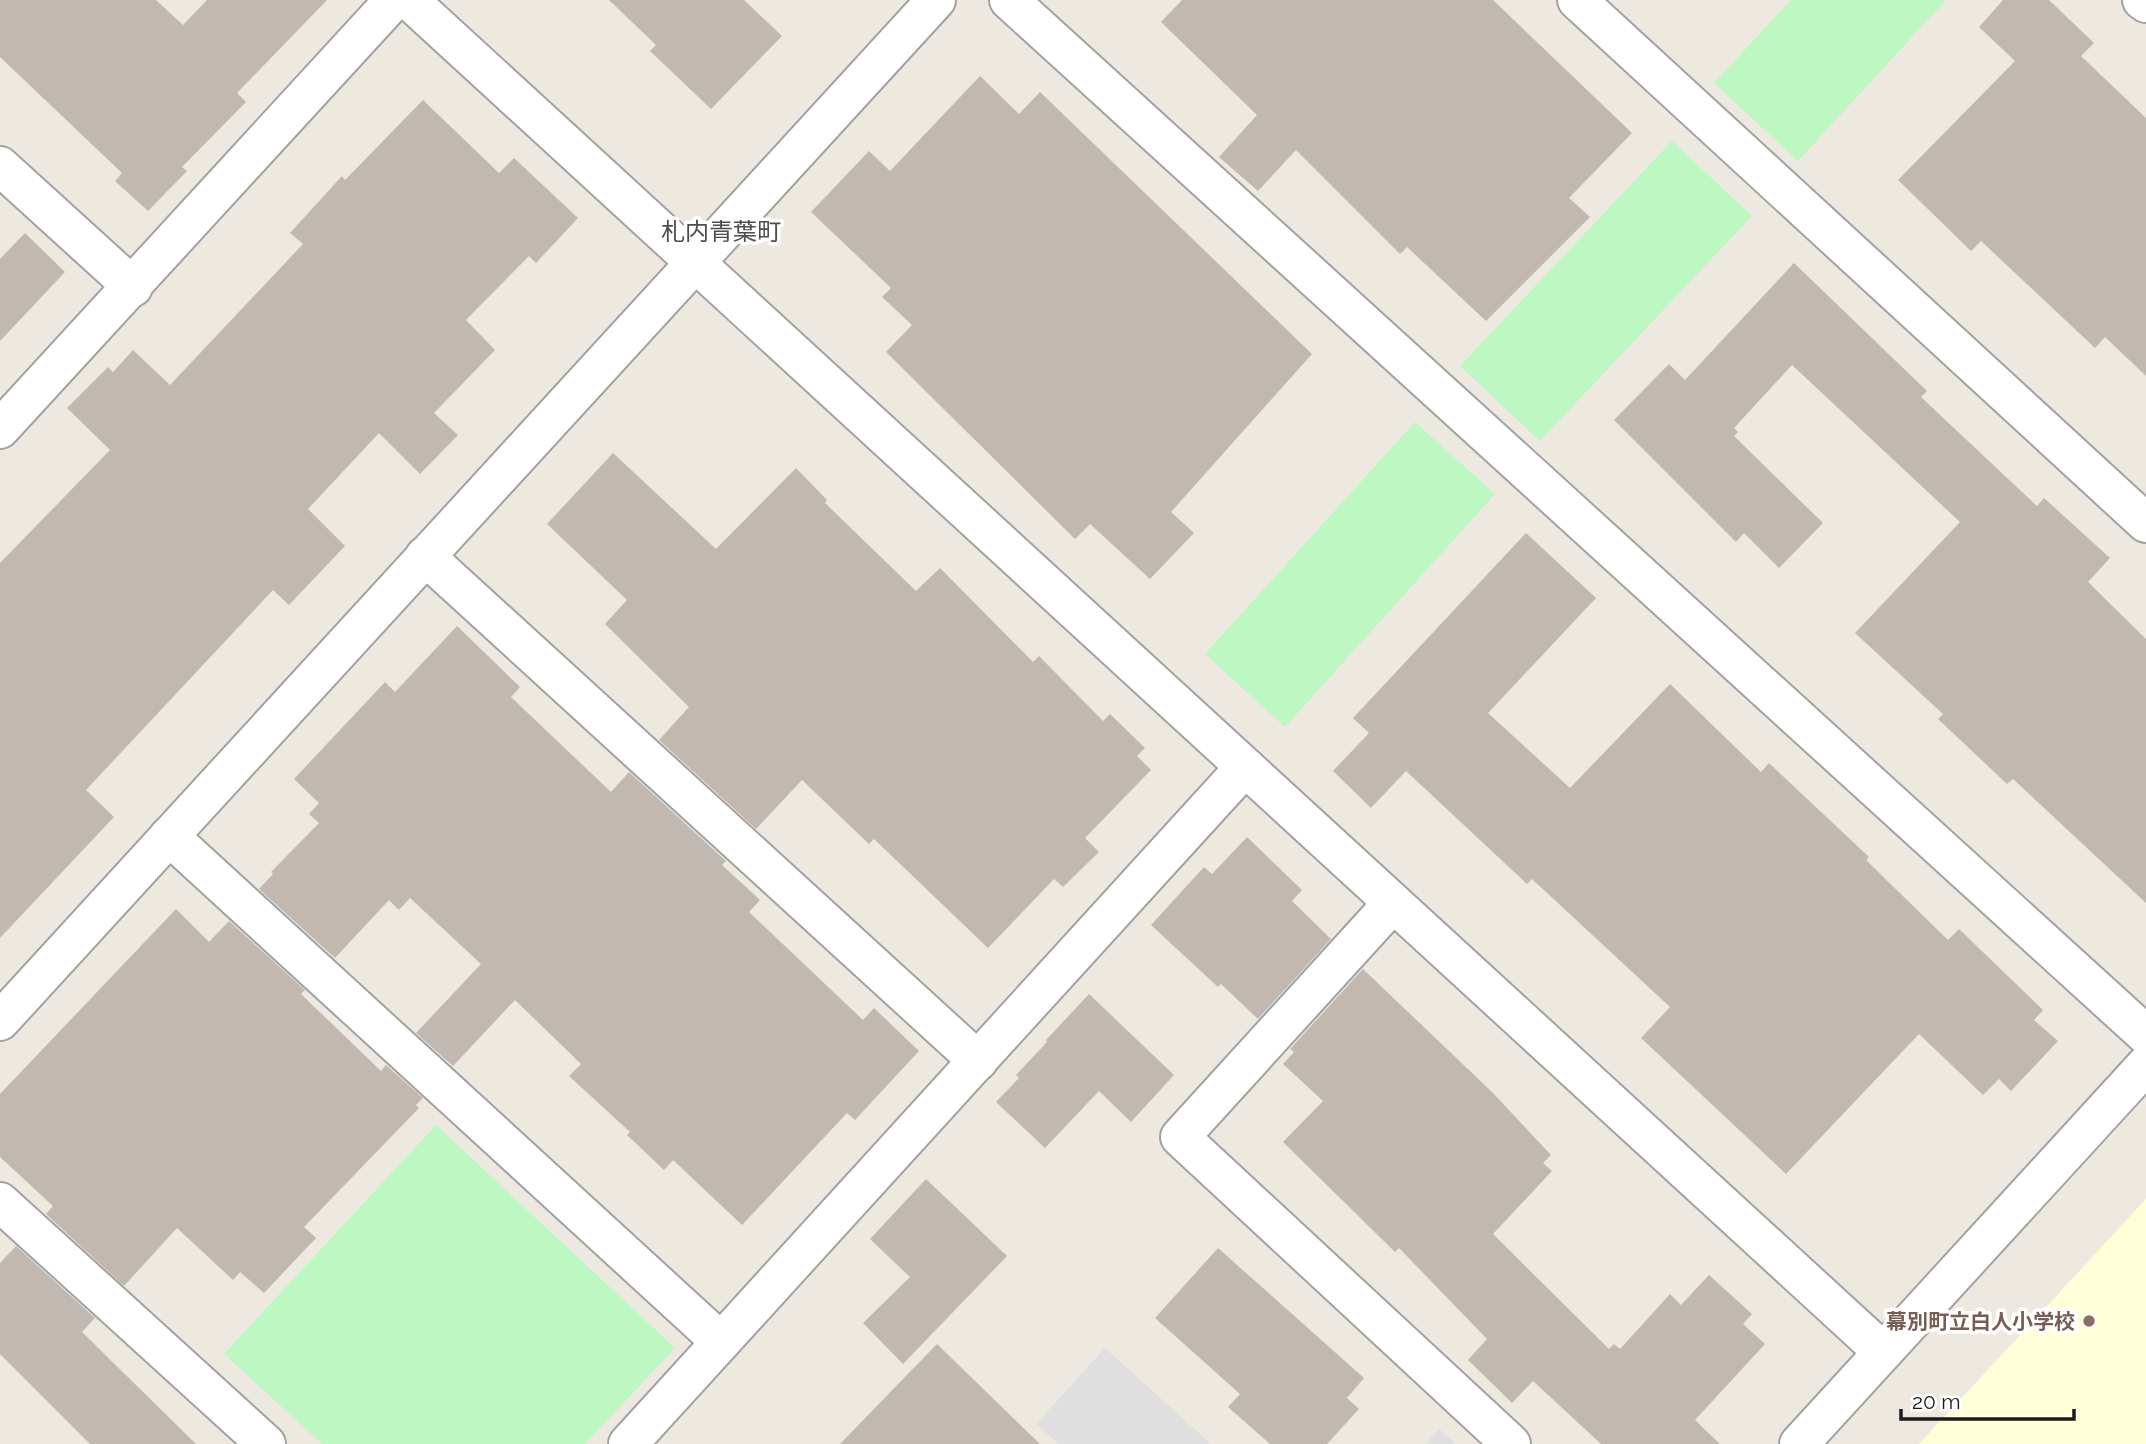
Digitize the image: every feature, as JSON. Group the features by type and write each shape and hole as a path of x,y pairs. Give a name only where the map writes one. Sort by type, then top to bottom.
{"street":[{"path":"0,429 394,0"},
{"path":"409,0 1882,1352"},
{"path":"0,1021 694,260 936,0"},
{"path":"1009,0 2146,1035"},
{"path":"1577,0 2146,523"},
{"path":"0,166 133,286"},
{"path":"425,556 978,1061"},
{"path":"628,1444 1245,767"},
{"path":"169,836 721,1342"},
{"path":"1393,903 1180,1137 1511,1444"},
{"path":"1799,1444 2146,1065"},
{"path":"0,1202 266,1444"}],"shaded area":[{"name":"幕別町立白人小学校","path":"2146,1199 2146,1444 1919,1444"},
{"path":"1105,1348 1211,1444 1059,1444 1036,1424"},
{"path":"1439,1429 1456,1444 1426,1444"}],"green space":[{"path":"1791,0 1946,0 1798,161 1714,83"},
{"path":"1672,141 1752,216 1540,441 1460,366"},
{"path":"1415,422 1495,494 1285,727 1205,654"},
{"path":"436,1125 675,1348 585,1444 322,1444 224,1354"}],"building":[{"path":"0,0 156,0 183,25 207,0 327,0 237,93 246,102 182,167 187,171 148,211 115,181 122,173 0,57"},
{"path":"609,0 744,0 782,36 711,109 650,51 656,45"},
{"path":"1182,0 1493,0 1632,133 1569,198 1590,217 1486,321 1407,247 1400,254 1296,150 1258,191 1219,157 1257,115 1161,22"},
{"path":"2003,0 2049,0 2094,43 2081,56 2146,118 2146,376 2105,337 2095,348 1981,241 1971,251 1898,180 2015,61 1979,27"},
{"path":"980,76 1019,114 1040,92 1312,354 1171,512 1194,533 1150,579 1090,524 1075,539 886,352 912,325 882,297 891,288 811,212 869,151 890,171"},
{"path":"423,100 499,173 514,158 578,218 536,263 529,256 466,320 495,350 434,413 458,435 420,474 379,433 308,509 345,546 289,605 273,590 86,790 114,817 0,938 0,563 110,450 67,408 108,367 113,372 133,350 170,385 303,244 290,233 342,176 345,180"},
{"path":"25,233 65,272 0,341 0,259"},
{"path":"1794,263 1927,391 1921,397 2037,506 2044,498 2110,558 2088,582 2146,639 2146,903 2013,779 2007,784 1938,719 1943,714 1855,633 1960,522 1792,365 1734,428 1738,432 1734,436 1823,523 1779,568 1744,533 1736,542 1614,420 1669,364 1685,380"},
{"path":"613,453 716,549 796,468 827,500 825,503 916,591 940,568 1033,662 1039,656 1103,721 1110,714 1145,748 1137,756 1151,770 1085,838 1099,852 1063,887 1054,879 988,948 874,839 869,844 802,780 756,829 659,740 689,707 605,624 627,600 547,524"},
{"path":"1526,533 1596,598 1488,713 1570,788 1670,684 1761,772 1769,763 1869,857 1866,860 1948,940 1959,929 2043,1010 2034,1020 2058,1041 2011,1091 1999,1079 1983,1095 1919,1034 1786,1174 1641,1038 1670,1007 1532,879 1527,884 1406,771 1371,808 1333,771 1369,733 1353,718"},
{"path":"457,626 520,687 511,697 611,792 629,772 726,861 722,865 760,900 749,912 863,1020 874,1008 919,1051 855,1120 847,1113 742,1225 673,1160 664,1170 627,1135 630,1132 569,1076 581,1064 515,1000 453,1066 416,1033 481,964 410,898 399,910 389,900 335,958 259,889 273,874 271,872 319,823 309,814 319,803 294,779 385,682 395,692"},
{"path":"1247,837 1302,890 1292,901 1331,939 1258,1019 1221,984 1218,987 1151,925 1204,867 1212,874"},
{"path":"176,909 209,942 229,921 305,990 301,994 381,1071 386,1065 423,1098 416,1105 419,1108 304,1227 316,1238 264,1293 240,1272 233,1280 177,1228 124,1286 46,1214 53,1206 0,1157 0,1094"},
{"path":"1363,969 1492,1092 1551,1155 1543,1163 1552,1171 1493,1234 1609,1349 1614,1344 1620,1349 1670,1294 1681,1305 1709,1275 1752,1314 1743,1324 1765,1344 1695,1420 1720,1444 1601,1444 1533,1381 1512,1403 1468,1360 1487,1339 1399,1248 1395,1252 1283,1142 1323,1101 1283,1064 1294,1052 1290,1049"},
{"path":"1089,994 1174,1075 1131,1122 1099,1091 1045,1148 996,1102 1019,1078 1016,1075 1046,1040"},
{"path":"926,1179 1007,1256 903,1364 863,1323 910,1277 870,1239"},
{"path":"16,1246 95,1318 82,1332 196,1444 90,1444 0,1354 0,1263"},
{"path":"1218,1248 1364,1378 1347,1398 1359,1409 1327,1444 1270,1444 1228,1407 1240,1394 1155,1318"},
{"path":"937,1344 1040,1444 840,1444"}],"place":[{"name":"幕別町立白人小学校","path":"2089,1321"}],"district":[{"name":"札内青葉町","path":"721,231"}]}
